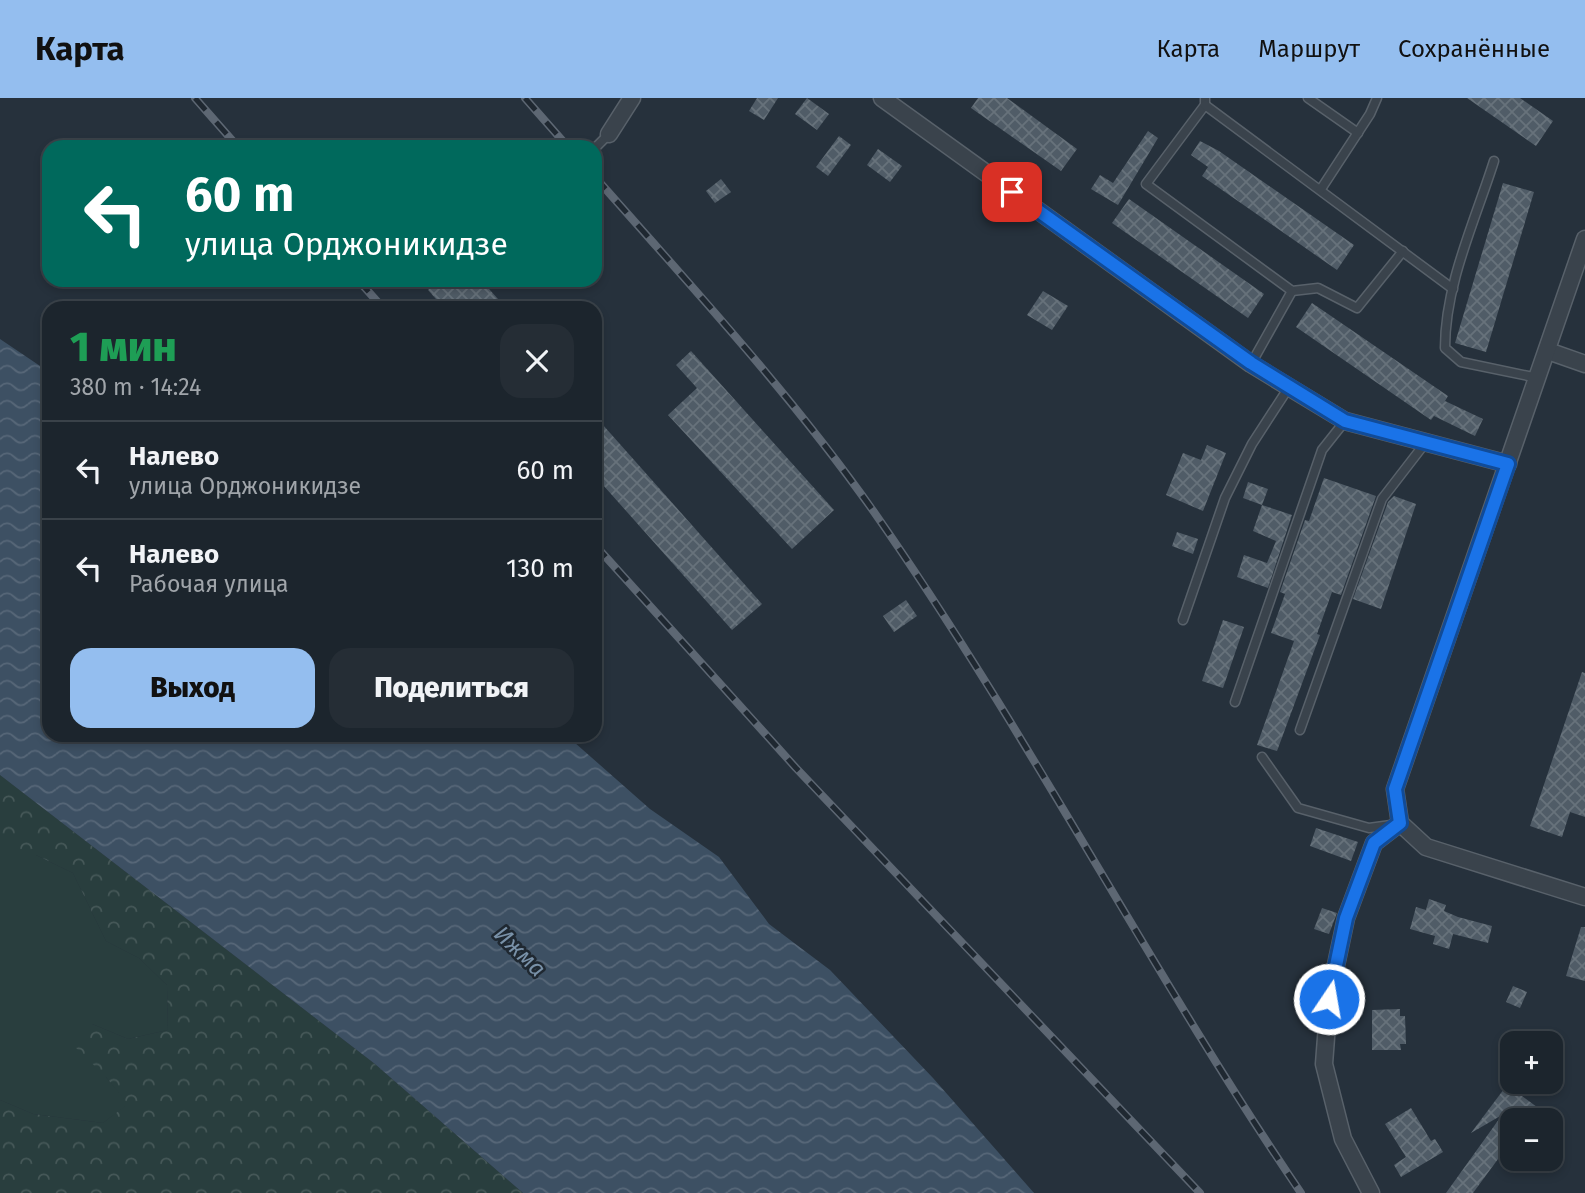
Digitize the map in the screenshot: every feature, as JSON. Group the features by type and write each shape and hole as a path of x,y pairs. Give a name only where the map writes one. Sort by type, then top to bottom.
{"street":[{"path":"609,134 632,98"},
{"path":"882,98 1251,363 1345,421 1508,464"},
{"path":"1585,239 1395,789 1400,823 1426,847 1585,897"},
{"path":"1548,351 1584,362"},
{"path":"1371,1193 1343,1139 1324,1064 1329,999 1346,918 1374,843 1400,823"}],"lane":[{"path":"1308,98 1358,133"},
{"path":"1321,189 1358,133 1377,98"},
{"path":"1403,251 1357,308 1318,288 1292,291 1146,184 1205,102 1321,189 1403,251 1453,289"},
{"path":"602,141 609,134"},
{"path":"1494,161 1453,289 1445,327 1445,348 1461,362 1538,378"},
{"path":"1251,363 1292,291"},
{"path":"1183,620 1225,498 1252,444 1289,387"},
{"path":"1235,702 1321,450 1345,421"},
{"path":"1300,730 1382,499 1426,442"},
{"path":"1262,758 1298,808 1369,828 1400,823"}],"green space":[{"path":"0,775 375,1064 523,1193 0,1193 0,1100 33,1114 103,1123 128,1104 106,1077 70,1042 92,1024 128,1039 168,1030 167,985 139,958 106,941 73,873 36,855 0,855"},
{"path":"0,855 36,855 73,873 106,941 139,958 167,985 168,1030 128,1039 92,1024 106,1077 129,1104 103,1123 33,1114 0,1100"}],"water":[{"name":"Ижма","path":"0,339 42,367 42,742 574,742 650,809 719,857 769,924 830,970 933,1078 1034,1193 523,1193 375,1064 0,775"}],"building":[{"path":"757,98 778,98 764,120 749,111"},
{"path":"807,98 829,114 817,130 795,114"},
{"path":"978,98 1007,98 1077,149 1061,171 971,108"},
{"path":"1467,98 1520,98 1553,121 1536,146"},
{"path":"1148,131 1158,138 1118,205 1091,189 1100,175 1113,183"},
{"path":"839,136 851,145 828,176 816,167"},
{"path":"1200,141 1219,151 1354,245 1337,270 1202,176 1208,167 1191,155"},
{"path":"878,149 902,166 890,182 867,165"},
{"path":"721,179 731,192 715,203 706,191"},
{"path":"1503,183 1534,192 1486,352 1455,343"},
{"path":"1129,199 1264,294 1248,318 1112,223"},
{"path":"431,287 487,287 500,301 438,301 428,290"},
{"path":"1043,291 1068,306 1052,330 1027,315"},
{"path":"1312,303 1448,396 1445,401 1483,419 1475,436 1434,416 1431,420 1296,327"},
{"path":"691,351 834,510 792,549 668,415 697,388 676,365"},
{"path":"602,424 762,604 732,630 602,484"},
{"path":"1207,445 1226,453 1203,511 1166,495 1183,453 1201,460"},
{"path":"1324,478 1376,496 1341,595 1332,592 1317,634 1320,635 1277,751 1257,745 1294,641 1271,633 1285,594 1280,592 1305,520 1309,521"},
{"path":"1248,482 1268,489 1262,505 1243,498"},
{"path":"1394,496 1416,504 1381,609 1353,599 1388,502"},
{"path":"1262,505 1292,515 1268,588 1237,577 1244,555 1267,563 1276,541 1253,531"},
{"path":"1177,532 1198,539 1193,554 1172,546"},
{"path":"906,600 917,616 894,632 883,616"},
{"path":"1223,620 1244,627 1223,688 1202,681"},
{"path":"1582,672 1585,673 1585,817 1570,812 1562,837 1530,826"},
{"path":"1316,828 1358,842 1351,861 1310,846"},
{"path":"1429,899 1446,905 1444,911 1458,917 1492,926 1488,943 1453,934 1449,949 1433,944 1435,936 1410,929 1416,907 1426,910"},
{"path":"1322,908 1337,913 1329,934 1314,929"},
{"path":"1581,927 1585,927 1585,981 1566,976"},
{"path":"1513,986 1527,992 1520,1008 1506,1002"},
{"path":"1400,1009 1400,1016 1405,1016 1406,1044 1400,1044 1401,1050 1372,1050 1372,1010"},
{"path":"1500,1094 1519,1094 1537,1107 1500,1108 1500,1116 1471,1133"},
{"path":"1411,1108 1431,1141 1435,1139 1443,1152 1401,1177 1394,1165 1406,1157 1385,1124"},
{"path":"1500,1118 1500,1156 1473,1193 1446,1193"}],"railway":[{"path":"195,98 232,140"},
{"path":"525,98 562,140"},
{"path":"602,185 774,382 874,512 984,680 1192,1024 1301,1193"},
{"path":"364,287 377,301"},
{"path":"602,553 796,768 1200,1193"}],"route":[{"path":"1012,192 1251,363 1345,421 1508,464 1395,789 1400,823 1374,843 1346,918 1329,999"}]}
